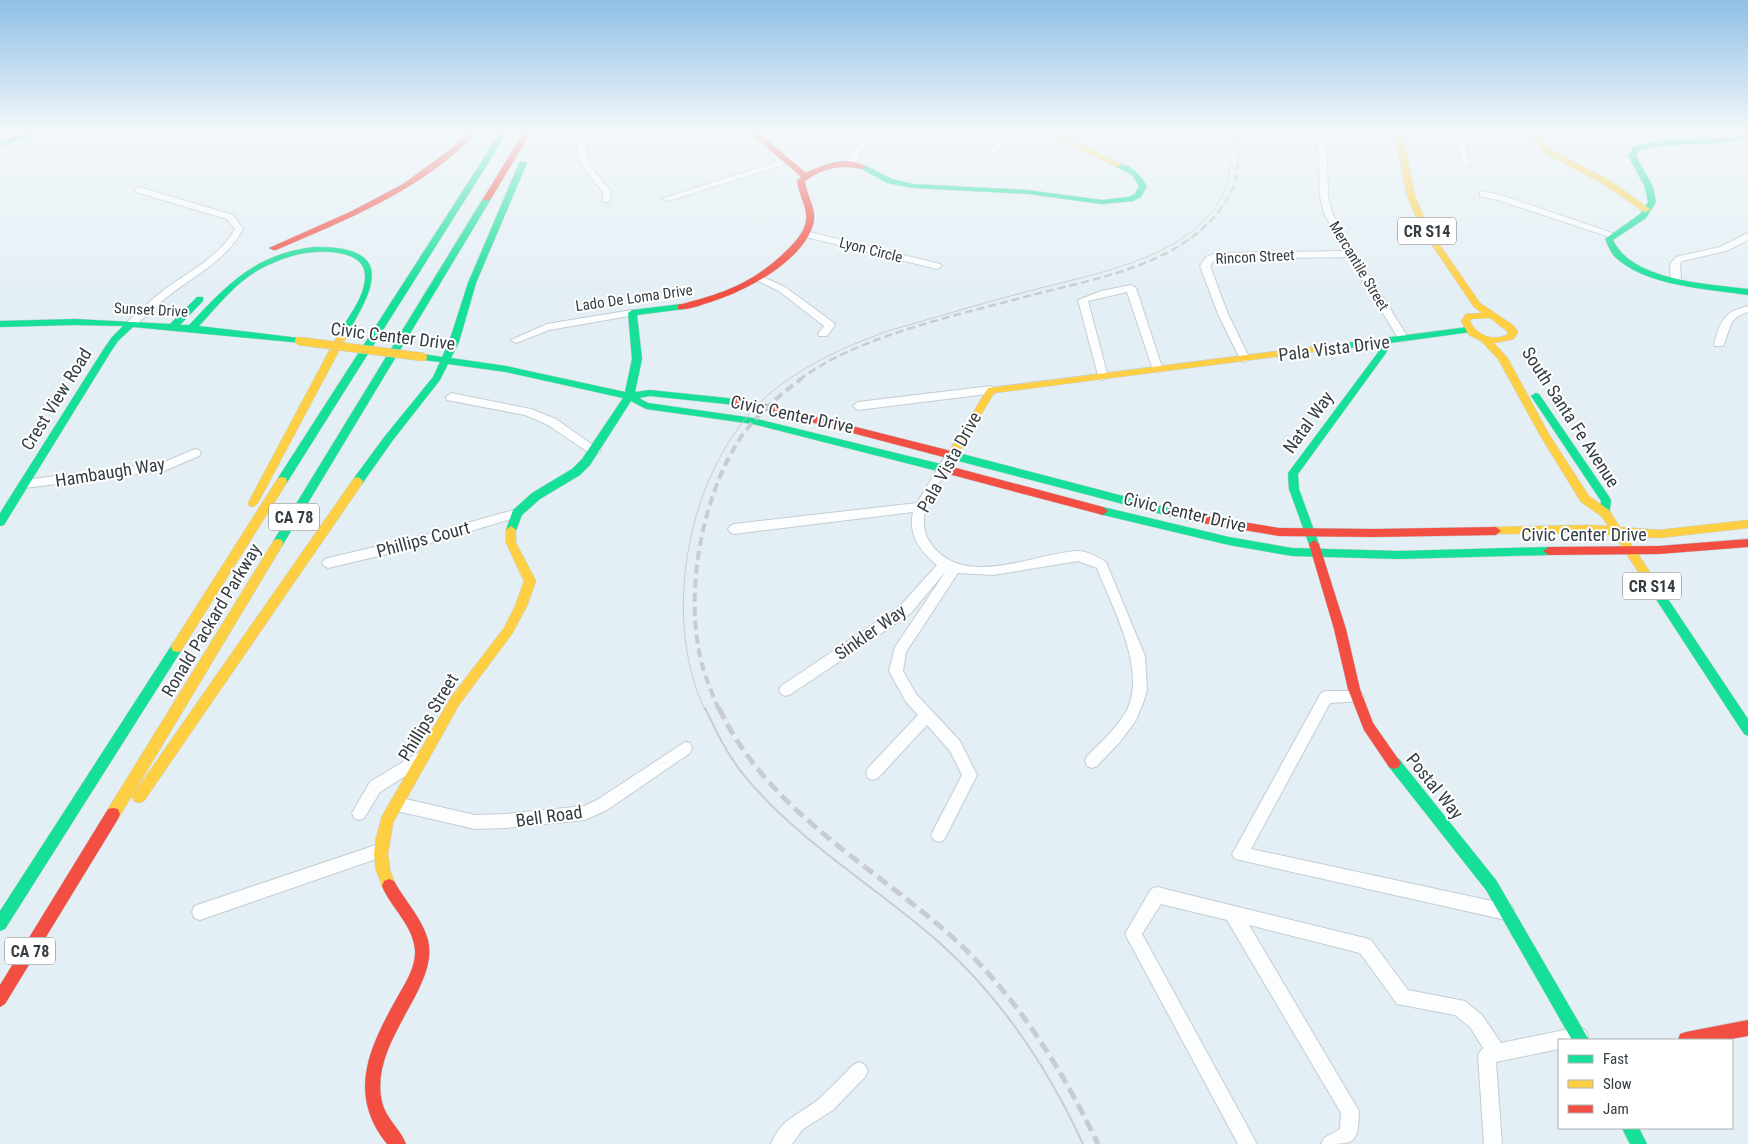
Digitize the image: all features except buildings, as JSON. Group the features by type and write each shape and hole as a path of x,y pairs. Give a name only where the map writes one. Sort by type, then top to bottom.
{"main road":[{"path":"226,276 269,249 369,205 410,183"},
{"name":"Ronald Packard Parkway","path":"0,924 472,183"},
{"name":"Ronald Packard Parkway","path":"0,1000 497,183"},
{"path":"59,904 162,766 369,465 437,378 454,342 472,283 515,183"},
{"name":"Lado De Loma Drive","path":"632,313 670,311 696,306 761,279 785,260 805,234 811,216 800,188 801,183"},
{"path":"904,183 949,190 1027,192 1110,202 1135,197 1141,192 1143,186 1142,183"},
{"name":"CR S14","path":"1401,183 1409,212 1424,240 1469,308 1469,316 1465,323 1468,330"},
{"name":"South Santa Fe Avenue","path":"1409,183 1420,218 1475,303 1489,315 1502,320 1511,329 1512,335 1504,341 1484,340"},
{"path":"1608,183 1647,210"},
{"path":"1645,183 1651,194 1652,202 1633,224 1608,239 1609,245 1615,254 1634,267 1648,273 1676,280 1748,292"},
{"path":"161,671 344,332 370,280 368,266 361,258 339,251 313,250 285,255 268,262 243,277 192,328"},
{"path":"173,326 206,294"},
{"path":"517,513 536,496 580,469 595,451 630,396 637,359 632,313"},
{"path":"1469,316 1489,315"},
{"name":"Sunset Drive","path":"0,324 64,321 173,326 299,342"},
{"name":"Crest View Road","path":"0,522 106,352 115,339 131,324"},
{"name":"South Santa Fe Avenue","path":"1468,330 1498,351 1546,437 1585,499 1604,513 1616,530 1748,730"},
{"name":"Pala Vista Drive","path":"950,456 991,390 1468,330"},
{"name":"Natal Way","path":"1310,532 1294,489 1292,473 1383,351 1386,341"},
{"name":"South Santa Fe Avenue","path":"1504,341 1508,353 1606,501 1604,513"},
{"name":"Civic Center Drive","path":"299,342 446,359 503,368 630,396 646,406 753,421 943,468 1136,520 1229,541 1316,554 1398,555 1597,550 1630,552 1748,543"},
{"name":"Civic Center Drive","path":"630,396 650,393 721,400 765,407 1188,517 1279,532 1374,533 1587,528 1659,534 1748,524"},
{"name":"Phillips Street","path":"398,1144 379,1118 370,1086 375,1064 383,1043 419,969 422,949 414,928 387,881 381,864 380,851 387,821 455,701 508,631 521,606 530,581 511,543 511,526 517,513"},
{"name":"Postal Way","path":"1310,532 1340,629 1357,697 1368,726 1406,780 1491,885 1580,1038"},
{"path":"1691,1039 1748,1028"},
{"path":"1631,1129 1639,1144"}],"street":[{"path":"600,183 607,191 606,200"},
{"path":"665,199 717,183"},
{"name":"Mercantile Street","path":"1324,183 1324,196 1328,213 1337,232 1404,339"},
{"path":"131,324 160,297 220,253 234,240 239,229 230,217 139,190"},
{"path":"1482,194 1504,198 1613,235"},
{"name":"Lyon Circle","path":"805,234 937,266"},
{"path":"1676,280 1675,264 1679,259 1723,249 1748,236"},
{"name":"Rincon Street","path":"1245,359 1227,326 1213,290 1205,266 1209,259 1217,256 1351,254"},
{"path":"761,279 796,299 830,325 823,334"},
{"path":"1103,377 1083,300 1104,293 1131,288 1158,370"},
{"path":"1719,344 1727,318 1734,312 1748,309"},
{"name":"Lado De Loma Drive","path":"516,340 547,326 632,313"},
{"name":"Pala Vista Drive","path":"858,406 991,390"},
{"path":"451,397 527,412 552,422 595,451"},
{"name":"Hambaugh Way","path":"24,484 164,467 195,453"},
{"name":"Pala Vista Drive","path":"950,456 921,507 917,524 918,534 924,545 950,566"},
{"path":"734,529 921,507"},
{"name":"Phillips Court","path":"328,563 421,541 517,513"},
{"path":"939,835 970,774 954,746 911,698 896,671 900,652 950,566 995,571 1078,556 1086,557 1102,565 1138,656 1141,671 1138,706 1120,732 1092,761"},
{"name":"Sinkler Way","path":"786,690 905,610 950,566"},
{"path":"1357,697 1326,697 1240,854 1506,912"},
{"path":"873,773 927,715"},
{"name":"Bell Road","path":"397,804 475,822 506,821 585,813 602,805 685,748"},
{"path":"359,813 374,787 425,755"},
{"path":"200,912 380,851"},
{"path":"1248,1144 1133,934 1157,895 1365,946 1404,998 1460,1007 1476,1021 1497,1054"},
{"path":"1232,913 1350,1111 1349,1134 1330,1144"},
{"path":"1493,1144 1487,1055 1558,1042"},
{"path":"780,1144 796,1123 827,1104 859,1072"}],"tram line":[{"path":"705,710 691,671 684,629 684,584 690,539 703,496 721,455 745,419 774,390 787,380 830,355 860,342 891,330 960,310 1107,271 1161,251 1184,237 1205,220 1220,200 1227,183"},
{"path":"705,708 732,758 743,774 765,798 788,821 838,863 941,944 984,988 1022,1036 1039,1062 1083,1144"}],"railway":[{"path":"799,380 823,364 850,351 911,328 1117,273 1145,263 1172,250 1196,234 1216,214 1235,183"},
{"path":"719,710 701,661 695,620 695,593 701,539 716,486 739,440 767,407 801,379"},
{"path":"719,708 739,744 764,776 792,806 822,833 950,935 995,981 1052,1059 1098,1144"}],"traffic: fast":[{"path":"282,481 472,183"},
{"path":"358,481 389,438 437,378 454,342 472,283 514,183"},
{"path":"901,183 913,186 1028,192 1102,202 1130,199 1138,195 1143,186 1141,183"},
{"path":"1647,183 1652,202 1643,216 1609,239 1616,253 1627,263 1659,276 1697,285 1748,292"},
{"path":"278,543 487,199"},
{"path":"192,328 230,288 256,268 290,254 314,249 327,249 358,257 366,264 369,275 366,290 343,334"},
{"path":"173,326 200,299"},
{"path":"511,530 517,513 536,496 576,472 586,462 629,396 637,359 632,313 681,307"},
{"path":"0,324 75,322 150,325 299,341"},
{"path":"0,522 106,352 115,339 131,324"},
{"path":"1326,348 1468,330"},
{"path":"1314,544 1294,489 1293,473 1383,351 1386,341"},
{"path":"423,357 506,369 629,396 650,393 736,402"},
{"path":"629,396 646,406 753,421 945,469"},
{"path":"1536,396 1606,501 1605,513"},
{"path":"951,455 1188,517 1206,520"},
{"path":"1103,511 1229,541 1292,552 1398,555 1549,551"},
{"path":"1654,587 1748,730"},
{"path":"0,924 177,647"},
{"path":"1394,763 1491,885 1580,1039"},
{"path":"1631,1129 1639,1144"}],"traffic: slow":[{"path":"1409,183 1411,196 1425,229 1477,305 1510,327 1513,332 1511,337 1497,341 1484,339 1472,333 1465,321 1469,316 1489,315"},
{"path":"1609,183 1647,210"},
{"path":"253,503 343,334"},
{"path":"1484,339 1502,357 1546,437 1585,499 1605,513 1654,587"},
{"path":"299,341 423,357"},
{"path":"951,456 991,390 1326,348"},
{"path":"177,647 282,481"},
{"path":"139,797 358,481"},
{"path":"1496,531 1587,529 1659,534 1748,524"},
{"path":"389,886 385,878 381,854 387,821 455,701 508,631 521,606 530,581 511,543 511,530"},
{"path":"113,814 278,543"}],"traffic: jam":[{"path":"273,248 381,200 408,183"},
{"path":"487,199 497,183"},
{"path":"681,307 697,304 742,288 768,272 795,247 806,233 810,221 810,211 801,183"},
{"path":"736,402 765,407 951,455"},
{"path":"945,469 1103,511"},
{"path":"1206,520 1279,532 1496,531"},
{"path":"1549,551 1659,550 1748,543"},
{"path":"1314,544 1340,629 1354,689 1368,726 1394,763"},
{"path":"0,999 113,814"},
{"path":"389,886 414,924 421,941 422,950 421,962 412,986 378,1054 372,1085 373,1101 378,1116 384,1127 398,1144"},
{"path":"1691,1039 1748,1028"}]}
